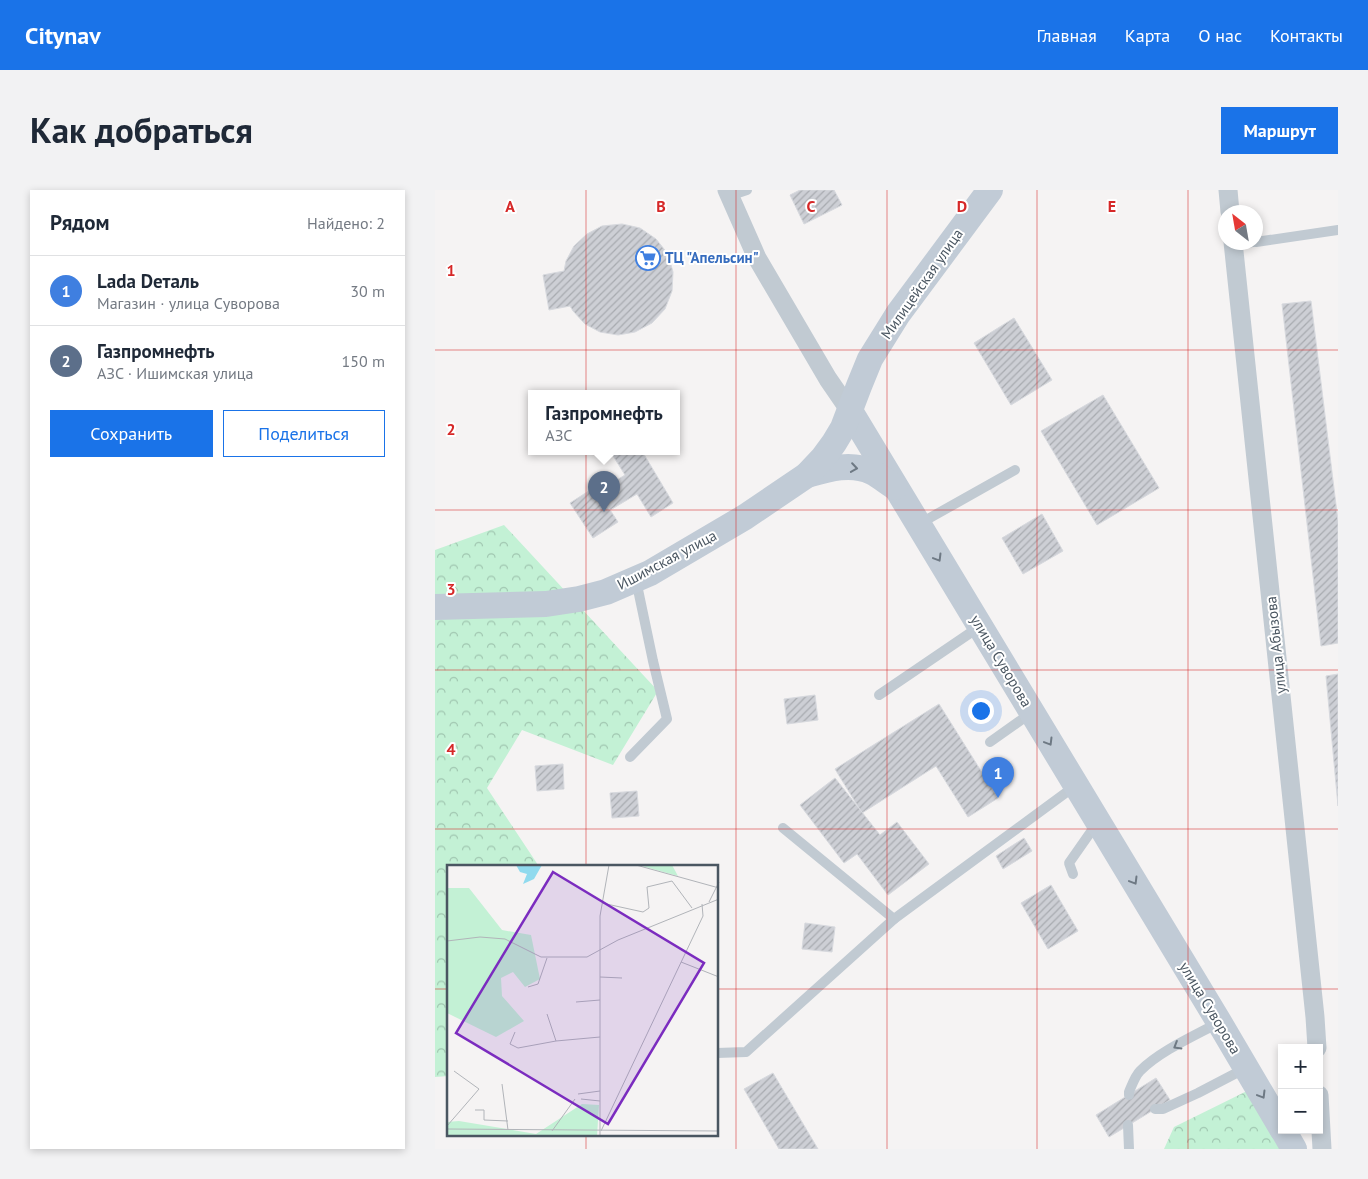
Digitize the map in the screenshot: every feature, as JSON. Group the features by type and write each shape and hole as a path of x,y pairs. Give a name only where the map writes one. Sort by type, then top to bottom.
{"main road":[{"name":"Милицейская улица","path":"850,411 870,360 897,314 990,190"},
{"name":"Ишимская улица","path":"435,607 546,604 579,599 606,592 650,573 745,517 807,475 834,443 850,411"},
{"name":"улица Суворова","path":"850,411 1219,1022 1278,1123"},
{"path":"807,475 830,468 852,467 872,472 897,488"},
{"name":"улица Суворова","path":"1285,1134 1294,1149"}],"street":[{"path":"1228,190 1229,205"},
{"name":"улица Суворова","path":"734,192 757,258 828,379 850,411"},
{"name":"улица Абызова","path":"1234,250 1317,1044"},
{"path":"1321,1134 1322,1149"}],"lane":[{"path":"1263,241 1338,230"},
{"path":"918,524 1015,470"},
{"path":"630,757 667,719 636,579"},
{"path":"879,695 980,627"},
{"path":"990,742 1032,712"},
{"path":"719,1053 746,1052 894,919 1076,785"},
{"path":"1073,874 1069,863 1098,822"},
{"path":"783,828 894,919"},
{"path":"1129,1095 1139,1072 1178,1044 1219,1022"},
{"path":"1155,1108 1163,1109 1246,1068"},
{"path":"1128,1125 1129,1149"}],"green space":[{"path":"504,525 658,691 613,765 522,730 487,788 538,865 447,865 447,1076 435,1077 435,550"},
{"path":"1249,1090 1281,1149 1164,1149 1174,1127"}],"building":[{"path":"800,190 834,190 842,205 804,224 790,195"},
{"path":"622,224 640,228 656,239 668,254 673,272 672,291 665,309 652,323 635,332 618,335 600,332 585,324 570,306 549,310 543,275 564,271 566,261 574,246 587,234 602,226"},
{"path":"1311,301 1338,521 1338,643 1321,646 1282,304"},
{"path":"1014,318 1052,380 1011,405 974,343"},
{"path":"1103,395 1159,488 1097,525 1041,431"},
{"path":"612,455 644,455 673,503 651,517 637,494 607,512 596,493 625,475"},
{"path":"595,487 618,522 593,538 570,503"},
{"path":"1042,514 1063,551 1023,574 1002,538"},
{"path":"1338,674 1338,806 1326,676"},
{"path":"815,695 818,720 787,724 784,699"},
{"path":"939,704 998,798 968,817 936,766 862,813 835,769"},
{"path":"563,764 564,789 537,791 535,766"},
{"path":"835,778 880,835 897,822 929,864 888,895 857,854 844,863 800,805"},
{"path":"637,791 639,816 612,818 610,793"},
{"path":"1024,838 1032,851 1003,869 996,856"},
{"path":"1051,885 1078,931 1048,949 1021,903"},
{"path":"805,923 835,927 832,952 802,949"},
{"path":"773,1073 818,1149 779,1149 744,1089"},
{"path":"1156,1078 1170,1100 1109,1137 1096,1115"}],"place":[{"name":"ТЦ \"Апельсин\"","path":"648,258"},
{"name":"Газпромнефть","path":"604,512"},
{"name":"Lada Dеталь","path":"998,798"}]}
